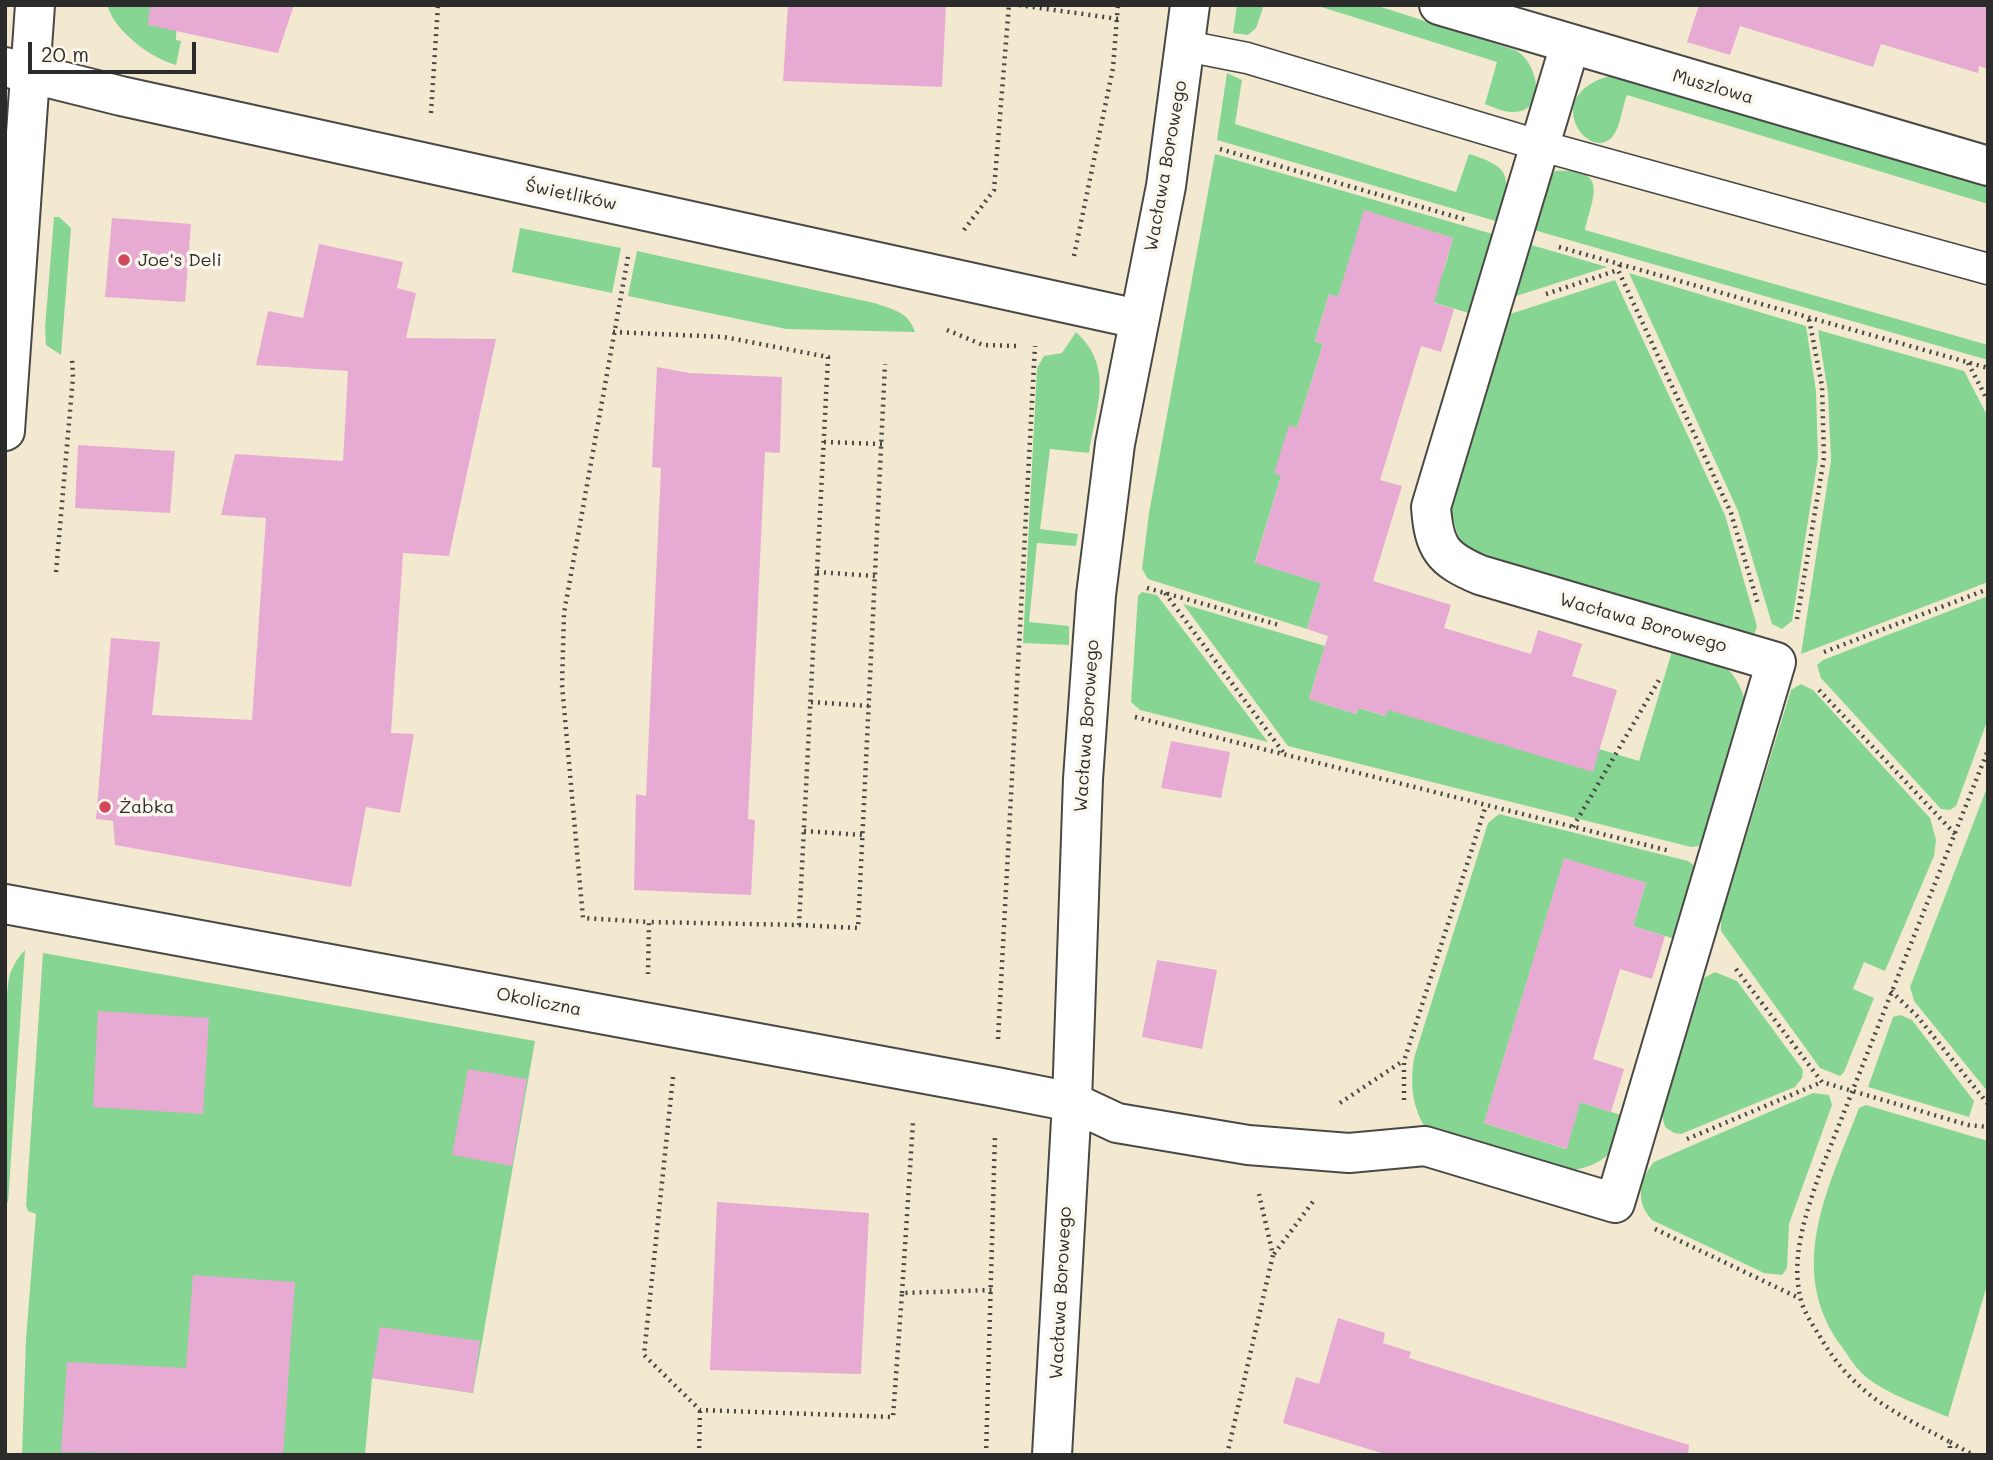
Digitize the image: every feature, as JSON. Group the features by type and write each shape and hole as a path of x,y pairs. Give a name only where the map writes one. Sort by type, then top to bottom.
{"street":[{"path":"5,431 18,70 35,5"},
{"name":"Wacława Borowego","path":"1052,1455 1072,1102 1083,779 1096,595 1115,444 1166,186 1190,5"},
{"name":"Muszlowa","path":"1439,5 1988,166"},
{"name":"Wacława Borowego","path":"1570,45 1431,507 1433,537 1451,563 1480,575 1785,663"},
{"name":"Świetlików","path":"18,70 121,96 1138,319"},
{"path":"1425,1146 1615,1203 1700,921 1785,663"},
{"name":"Okoliczna","path":"5,904 996,1087 1072,1102 1117,1123 1248,1145 1349,1153 1425,1146"}],"lane":[{"path":"1186,46 1247,58 1538,145 1988,269"}],"path":[{"path":"430,119 438,5"},
{"path":"961,237 994,190 1009,5"},
{"path":"1019,5 1118,19"},
{"path":"986,1455 996,1087 1034,346 1057,337 1113,68 1118,5"},
{"path":"1209,145 1517,222 1619,267 1988,368"},
{"path":"628,255 564,613 562,685 583,918 858,928 885,365"},
{"path":"1488,314 1619,267"},
{"path":"1619,267 1731,513 1785,663 1956,835"},
{"path":"1785,663 1794,638 1824,458 1822,386 1809,318"},
{"path":"613,332 724,337 828,357 799,925"},
{"path":"55,572 73,377 72,358"},
{"path":"1967,362 1988,401"},
{"path":"824,442 882,444"},
{"path":"817,572 876,576"},
{"path":"1144,587 1279,625"},
{"path":"1785,663 1988,589"},
{"path":"1165,593 1283,752"},
{"path":"1573,827 1685,636"},
{"path":"811,702 869,706"},
{"path":"1124,714 1719,864"},
{"path":"1973,1455 1867,1396 1834,1362 1800,1298 1798,1268 1801,1229 1851,1091 1988,750"},
{"path":"1425,1146 1410,1122 1403,1096 1404,1061 1486,806"},
{"path":"804,831 862,835"},
{"path":"1700,921 1822,1082 1968,1125 1988,1127"},
{"path":"647,987 649,922"},
{"path":"1891,991 1917,1016 1988,1104"},
{"path":"674,1069 644,1355 700,1410 893,1417 914,1112"},
{"path":"1628,1164 1822,1082"},
{"path":"1248,1145 1273,1255"},
{"path":"1227,1455 1273,1255 1349,1153"},
{"path":"1615,1203 1648,1225 1800,1298"},
{"path":"902,1293 992,1290"},
{"path":"699,1455 700,1410"},
{"path":"1950,1442 1950,1455"}],"green space":[{"path":"107,5 177,5 176,40 181,41 176,65 135,43 118,25"},
{"path":"1237,5 1264,5 1256,28 1248,35 1233,33"},
{"path":"1315,5 1375,5 1515,50 1523,56 1534,75 1535,96 1524,110 1512,112 1485,104 1497,62"},
{"path":"1227,73 1242,80 1235,124 1456,192 1469,154 1495,165 1502,171 1506,186 1499,222 1217,140"},
{"path":"1610,76 1988,184 1988,204 1627,95 1613,136 1603,143 1593,142 1583,135 1576,124 1573,111 1577,97 1589,85"},
{"path":"1215,154 1496,235 1472,314 1425,300 1444,270 1453,238 1365,211 1338,297 1329,294 1315,341 1323,344 1297,428 1290,426 1281,476 1255,562 1321,583 1307,629 1148,579 1142,569 1149,513"},
{"path":"1555,171 1573,171 1591,179 1593,196 1585,230 1988,345 1988,360 1534,230 1549,177"},
{"path":"54,217 59,217 71,228 61,355 46,345 45,328"},
{"path":"520,228 621,248 612,293 512,272"},
{"path":"1528,244 1607,267 1513,297"},
{"path":"637,251 874,303 904,316 915,332 786,329 628,296"},
{"path":"1629,273 1806,326 1816,391 1818,458 1792,621 1782,629 1772,624 1738,511"},
{"path":"1615,280 1725,515 1757,626 1754,635 1474,556 1459,539 1450,509 1504,316"},
{"path":"1818,330 1964,371 1988,417 1988,582 1801,654 1831,460 1828,393"},
{"path":"1076,332 1095,360 1099,374 1098,404 1089,453 1050,449 1040,529 1078,534 1076,546 1037,543 1029,622 1069,626 1069,645 1023,643 1037,368 1044,356 1062,353"},
{"path":"1142,592 1157,595 1268,742 1140,710 1131,702 1138,596"},
{"path":"1988,596 1988,719 1956,806 1950,810 1941,809 1821,678 1817,665 1823,660"},
{"path":"1183,604 1325,646 1309,699 1356,714 1359,708 1385,716 1388,709 1599,749 1639,761 1673,648 1710,659 1728,669 1741,688 1746,703 1706,845 1691,847 1288,746"},
{"path":"1801,684 1813,690 1930,818 1936,840 1934,856 1885,971 1864,962 1853,989 1874,998 1840,1076 1820,1068 1721,931 1721,918 1791,690"},
{"path":"1988,785 1988,1092 1914,1001 1910,987"},
{"path":"1499,814 1688,861 1699,869 1681,941 1633,926 1646,883 1564,859 1484,1123 1566,1149 1580,1102 1627,1117 1614,1148 1608,1155 1592,1165 1568,1171 1428,1132 1415,1105 1412,1087 1414,1058 1488,823"},
{"path":"25,950 8,1203 4,1132 7,993 12,970"},
{"path":"43,953 535,1041 473,1393 372,1378 365,1455 22,1455 26,1339 36,1214 28,1211 26,1205"},
{"path":"1715,972 1737,981 1803,1070 1802,1078 1795,1087 1681,1134 1674,1133 1665,1127 1662,1115 1704,978"},
{"path":"1900,1015 1912,1020 1974,1101 1969,1117 1868,1087 1893,1017"},
{"path":"1813,1093 1829,1095 1832,1105 1789,1224 1787,1268 1782,1275 1764,1273 1652,1220 1643,1206 1641,1191 1645,1176 1654,1162"},
{"path":"1866,1105 1988,1141 1988,1282 1948,1417 1895,1394 1862,1374 1825,1318 1816,1288 1814,1258 1825,1198 1859,1108"}],"building":[{"path":"150,5 294,5 278,53 148,25"},
{"path":"788,5 946,5 942,87 783,81"},
{"path":"1699,5 1988,5 1988,69 1979,66 1978,73 1881,44 1873,67 1740,26 1730,55 1687,42"},
{"path":"1364,210 1453,238 1434,303 1454,309 1441,352 1421,346 1380,480 1402,486 1373,581 1451,605 1444,628 1531,654 1538,630 1582,644 1572,676 1617,690 1593,772 1388,710 1386,716 1359,708 1356,714 1309,699 1328,636 1307,629 1321,583 1255,563 1281,476 1274,473 1289,425 1297,428 1323,344 1315,341 1329,294 1338,297"},
{"path":"112,218 191,224 185,302 105,297"},
{"path":"319,244 403,262 397,288 416,293 406,338 496,339 449,556 403,553 391,733 414,734 400,813 366,807 351,887 115,845 113,821 96,819 111,638 160,642 152,715 252,720 266,518 221,515 235,454 343,461 348,371 256,365 268,311 303,318"},
{"path":"657,367 689,373 782,377 780,453 765,452 748,819 755,820 751,895 634,890 636,794 646,796 661,468 652,467"},
{"path":"78,445 175,451 170,513 75,508"},
{"path":"1171,741 1230,752 1221,798 1161,788"},
{"path":"1564,858 1646,883 1633,926 1665,936 1652,979 1620,969 1593,1059 1624,1069 1611,1112 1580,1102 1567,1149 1484,1123"},
{"path":"1157,960 1217,970 1202,1049 1142,1037"},
{"path":"98,1011 209,1018 203,1114 93,1107"},
{"path":"468,1069 527,1079 512,1166 452,1155"},
{"path":"717,1202 869,1213 861,1374 710,1370"},
{"path":"193,1275 295,1282 283,1455 61,1452 67,1362 186,1368"},
{"path":"1338,1318 1385,1333 1383,1343 1411,1352 1409,1358 1689,1445 1688,1455 1388,1455 1283,1423 1296,1377 1319,1384"},
{"path":"380,1327 480,1341 473,1393 372,1378"}],"place":[{"name":"Joe's Deli","path":"124,260"},
{"name":"Żabka","path":"105,807"}]}
